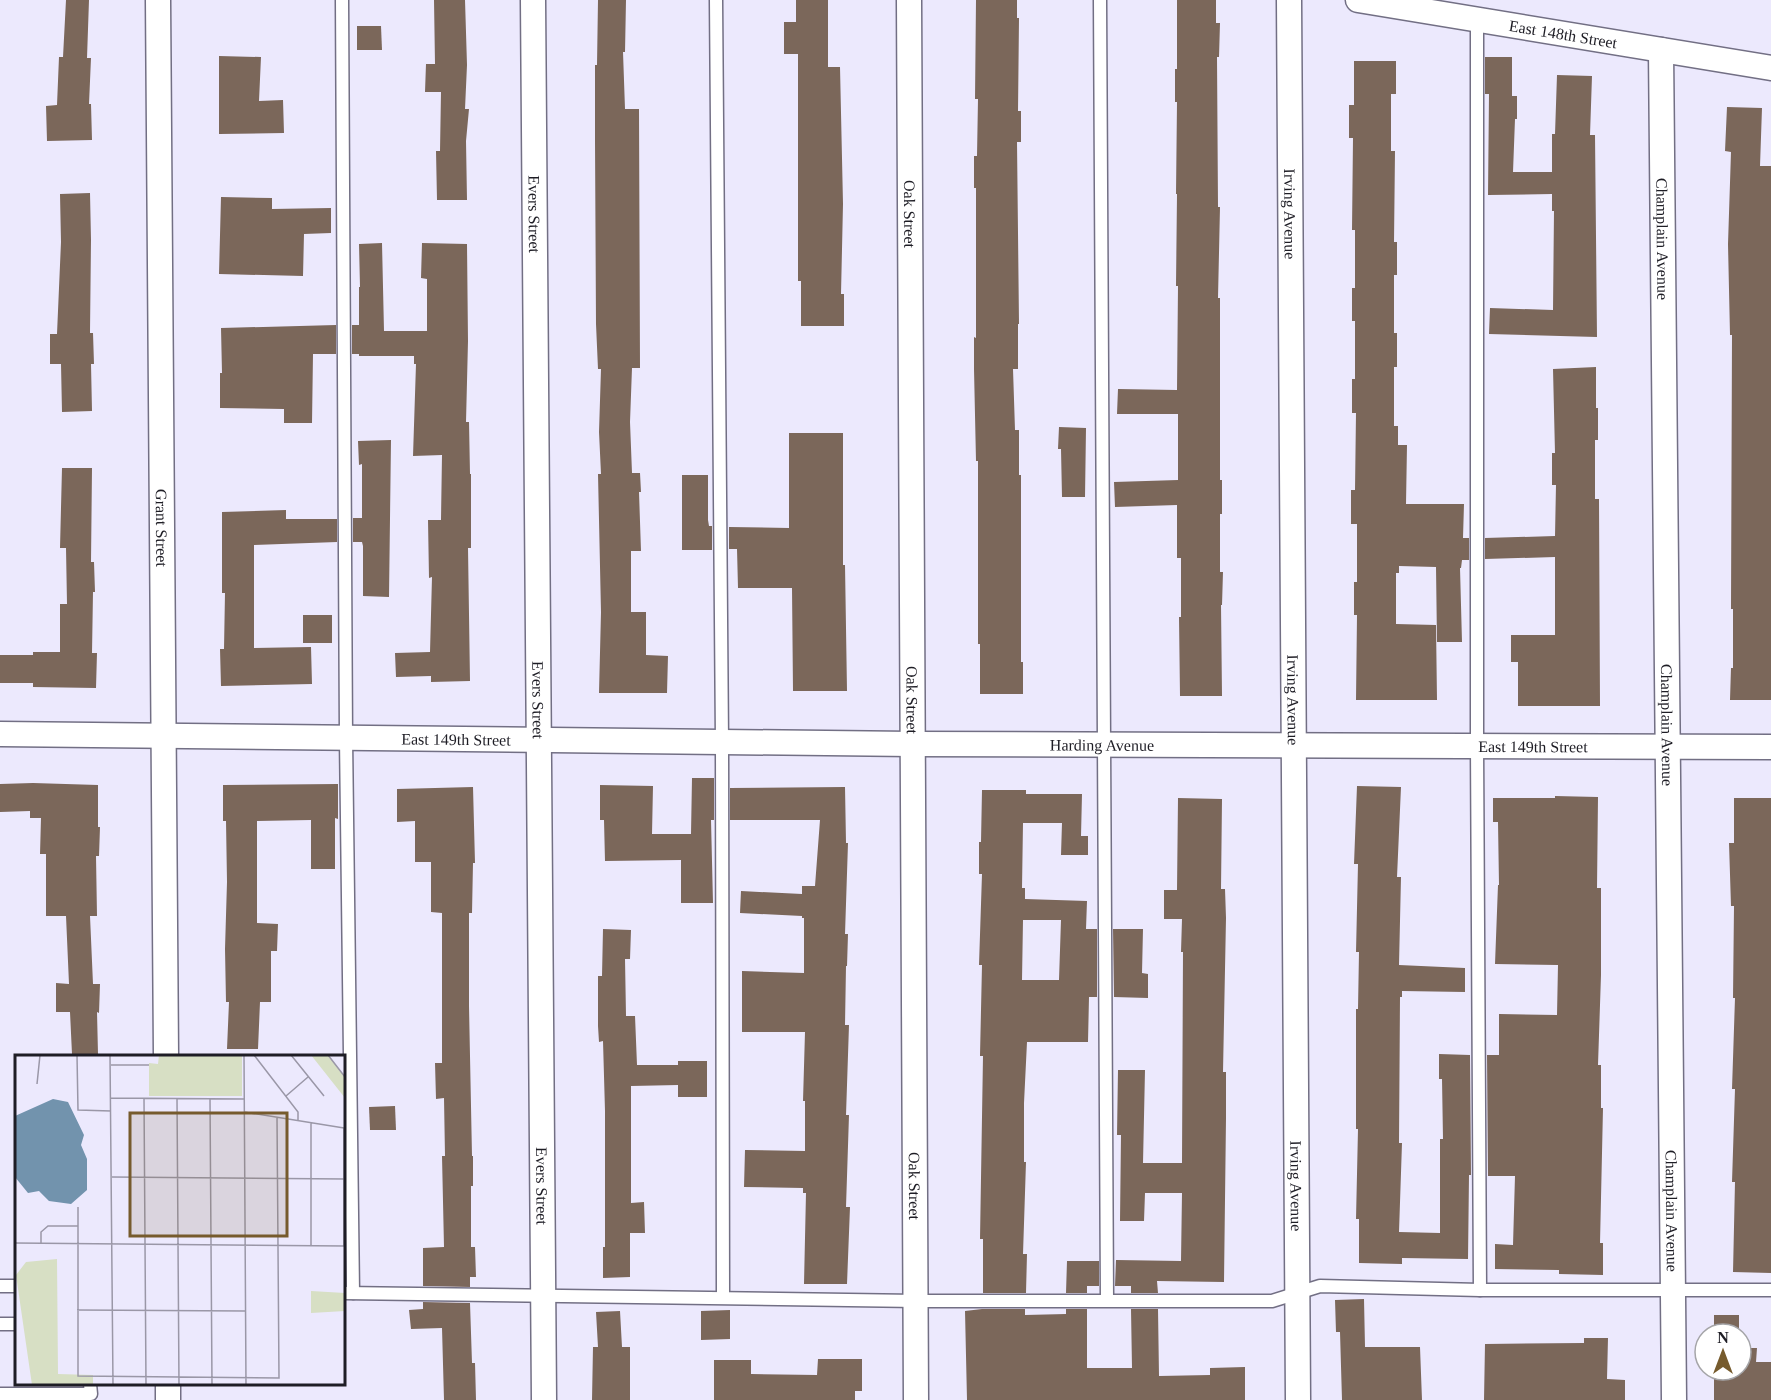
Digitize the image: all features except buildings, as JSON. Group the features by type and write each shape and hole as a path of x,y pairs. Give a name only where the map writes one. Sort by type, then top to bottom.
{"street":[{"name":"Grant Street","path":"158,0 166,1055"},
{"name":"Evers Street","path":"532,0 544,1400"},
{"name":"Oak Street","path":"909,0 916,1400"},
{"name":"Irving Avenue","path":"1289,0 1298,1400"},
{"name":"East 148th Street","path":"1358,0 1771,68"},
{"name":"Champlain Avenue","path":"1660,50 1674,1400"},
{"name":"East 149th Street","path":"0,734 912,744"},
{"name":"Harding Avenue","path":"912,744 1294,746"},
{"name":"East 149th Street","path":"1294,746 1771,747"}],"lane":[{"path":"342,0 348,1293 917,1301 1272,1301 1320,1286 1480,1290 1771,1290"},
{"path":"716,0 722,742 723,1297"},
{"path":"1100,0 1107,1300"},
{"path":"1477,18 1480,1290"},
{"path":"0,1394 91,1394 90,1385"}]}
